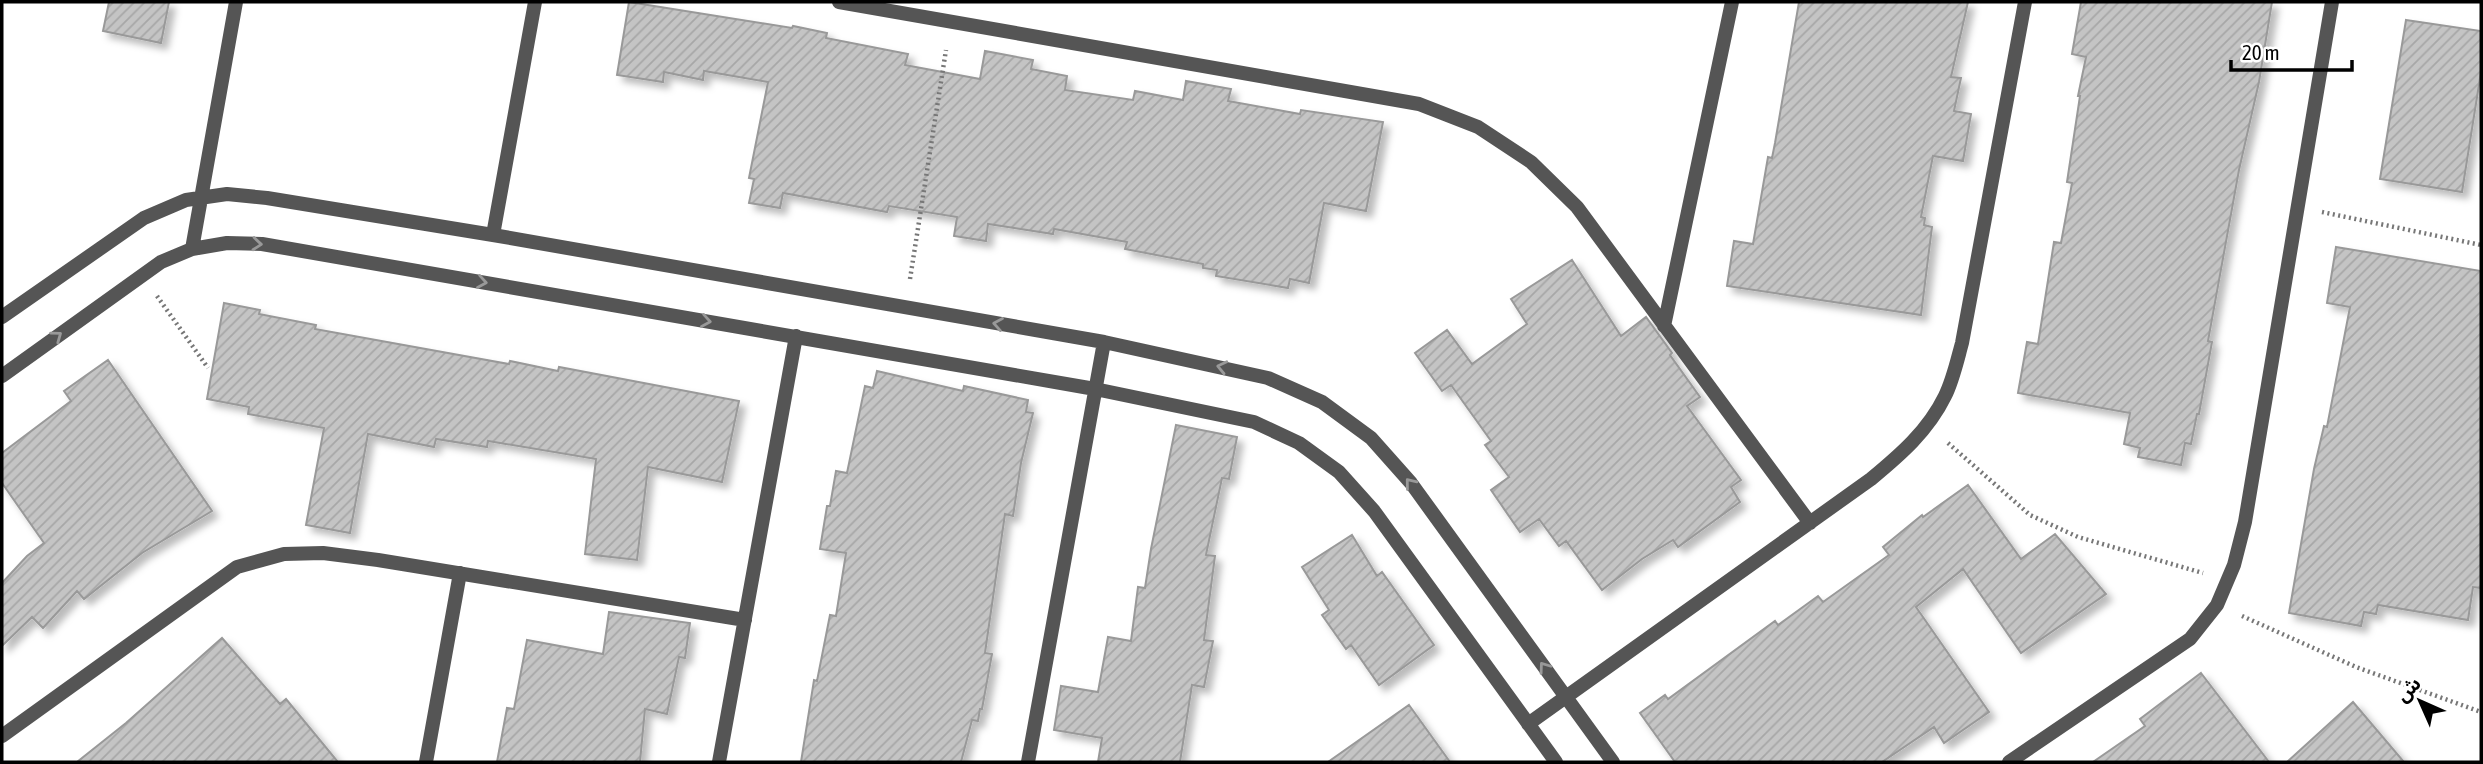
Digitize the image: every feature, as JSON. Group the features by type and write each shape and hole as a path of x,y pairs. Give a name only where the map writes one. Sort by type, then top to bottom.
{"street":[{"path":"192,249 236,2"},
{"path":"493,235 535,2"},
{"path":"839,2 1419,104 1478,127 1531,162 1577,207 1810,523"},
{"path":"1664,326 1732,2"},
{"path":"1528,723 1871,479 1914,443 1945,396 1962,343 2025,2"},
{"path":"2009,762 2190,639 2217,605 2234,565 2245,522 2332,2"},
{"path":"2,317 144,218 186,200 227,194 267,198 493,235 1104,342 1268,378 1322,402 1371,438 1411,483 1613,762"},
{"path":"2,376 161,262 192,249 227,243 262,244 1095,389 1254,422 1299,443 1339,472 1374,512 1556,762"},
{"path":"719,762 796,336"},
{"path":"1028,762 1104,342"},
{"path":"2,736 237,567 284,554 323,553 745,620"},
{"path":"426,762 460,573"}],"path":[{"path":"905,307 951,21"},
{"path":"2298,206 2481,245"},
{"path":"142,275 208,368"},
{"path":"1927,424 2030,515 2078,537 2228,579"},
{"path":"2217,605 2356,667 2481,712"}],"building":[{"path":"109,2 169,2 161,43 103,31"},
{"path":"629,2 827,33 826,38 908,54 905,65 980,79 985,51 1033,60 1031,69 1067,76 1065,90 1133,100 1135,91 1183,100 1186,81 1231,89 1228,101 1300,114 1301,110 1383,122 1366,211 1324,203 1309,283 1290,279 1288,288 1216,276 1217,270 1203,268 1203,264 1125,249 1127,242 1054,229 1053,234 988,224 986,241 954,236 957,217 889,206 887,212 783,193 780,208 749,203 754,179 749,178 768,82 704,71 703,80 664,72 663,82 617,75"},
{"path":"1799,2 1968,2 1951,77 1961,78 1954,111 1971,114 1963,161 1933,156 1921,217 1925,218 1924,225 1932,227 1921,315 1727,286 1734,241 1753,244 1768,157 1772,158 1775,143"},
{"path":"2081,2 2272,2 2208,341 2212,342 2199,414 2191,444 2185,443 2181,465 2138,457 2140,448 2124,444 2130,413 2018,393 2027,342 2038,344 2054,242 2061,243 2072,183 2067,182 2086,57 2072,54"},
{"path":"2406,20 2481,31 2481,72 2462,192 2380,179"},
{"path":"2336,247 2481,271 2481,588 2473,587 2468,620 2378,605 2376,614 2364,612 2361,626 2289,613 2314,469 2324,426 2327,427 2350,307 2327,303"},
{"path":"1572,260 1621,336 1646,317 1700,397 1687,406 1741,480 1731,487 1740,502 1678,547 1673,540 1642,559 1602,590 1566,541 1559,546 1539,519 1520,532 1491,490 1509,477 1485,445 1491,441 1451,385 1442,391 1415,353 1447,330 1472,364 1527,324 1511,299"},
{"path":"224,303 260,310 259,314 316,325 315,329 509,364 510,361 558,371 559,367 739,401 722,482 648,467 637,560 585,554 596,459 488,441 487,447 436,439 434,447 368,434 350,533 306,525 324,428 248,414 249,407 207,399"},
{"path":"108,360 212,511 142,553 84,599 77,591 43,628 32,617 2,646 2,583 27,556 44,543 2,483 2,453 71,401 64,391"},
{"path":"877,371 963,391 964,386 1028,400 1026,412 1033,413 1021,463 1013,516 1005,514 985,653 992,654 982,709 978,721 972,720 961,762 801,762 814,680 817,681 830,615 836,616 846,553 820,549 827,506 830,506 836,471 847,473 865,386 873,388"},
{"path":"1176,425 1237,437 1229,479 1222,478 1206,555 1215,556 1204,640 1213,641 1204,687 1192,685 1180,762 1098,762 1102,738 1054,730 1061,686 1098,692 1108,637 1131,641 1138,587 1145,588"},
{"path":"1968,485 2021,559 2055,534 2106,594 2021,653 1963,569 1916,607 1989,712 1944,743 1934,727 1882,762 1675,762 1640,713 1665,695 1668,699 1775,621 1778,625 1818,596 1823,602 1889,555 1883,547 1922,515 1923,517"},
{"path":"1352,535 1377,576 1382,572 1434,645 1379,685 1351,645 1346,649 1322,615 1329,610 1302,567"},
{"path":"609,612 690,623 685,658 679,657 667,714 645,709 640,762 497,762 507,708 514,709 527,640 603,654"},
{"path":"222,638 280,704 286,699 338,762 77,762 126,723"},
{"path":"2201,673 2269,762 2093,762 2145,726 2140,719"},
{"path":"2353,702 2404,762 2287,762"},
{"path":"1409,705 1450,762 1328,762"}]}
